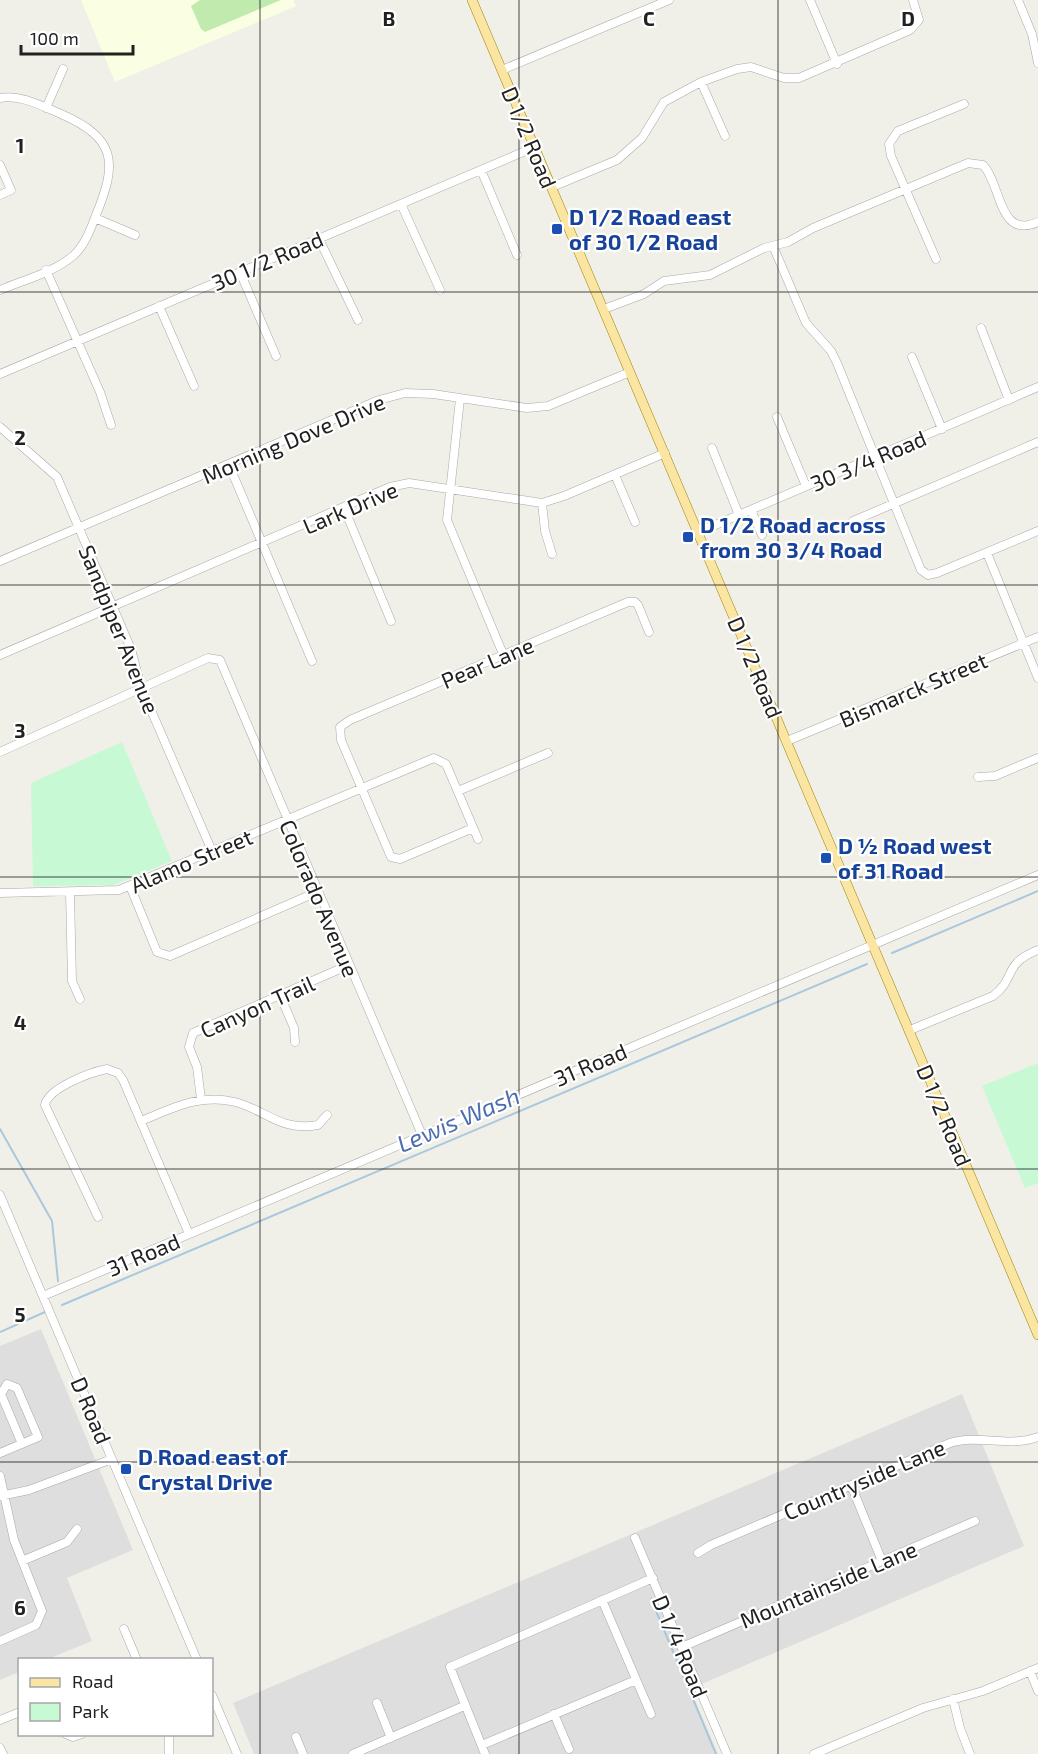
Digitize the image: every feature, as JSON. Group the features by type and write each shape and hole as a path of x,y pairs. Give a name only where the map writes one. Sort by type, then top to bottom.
{"main road":[{"name":"D 1/2 Road","path":"472,0 1038,1335"}],"street":[{"path":"502,70 669,0"},
{"path":"810,0 837,64"},
{"path":"552,187 617,160 642,138 664,102 701,82 751,67 784,78 800,78 837,64 910,30 919,20 913,0"},
{"path":"1018,0 1032,34 1038,63"},
{"path":"46,108 63,69"},
{"path":"701,82 725,136"},
{"path":"0,98 10,96 88,126 100,137 110,160 108,186 95,218 75,254 46,270 0,290"},
{"path":"936,259 889,151 892,136 898,131 964,104"},
{"name":"30 1/2 Road","path":"0,374 535,147"},
{"path":"603,309 644,294 664,281 710,275 968,163 983,165 990,172 1010,221 1015,226 1024,227 1038,222"},
{"path":"0,165 11,190 0,195"},
{"path":"482,170 517,255"},
{"path":"401,204 440,290"},
{"path":"95,218 135,235"},
{"path":"319,238 358,320"},
{"path":"773,246 806,323 831,351 921,570 928,575 1038,531"},
{"path":"46,270 78,340 111,425"},
{"path":"240,272 276,356"},
{"path":"159,306 194,386"},
{"path":"981,328 1009,400"},
{"path":"912,357 942,429"},
{"name":"Morning Dove Drive","path":"0,561 379,400 405,393 433,394 527,408 548,406 630,372"},
{"name":"30 3/4 Road","path":"699,532 1038,387"},
{"path":"460,399 447,520 503,654"},
{"path":"777,417 806,486"},
{"name":"Sandpiper Avenue","path":"0,427 57,477 131,650 141,687 212,851"},
{"path":"853,521 1038,442"},
{"path":"712,448 739,515"},
{"name":"Lark Drive","path":"0,655 263,544 390,487 409,483 542,503 564,496 665,453"},
{"path":"229,465 312,661"},
{"path":"615,475 635,522"},
{"path":"542,503 545,531 552,555"},
{"path":"344,508 391,621"},
{"path":"751,510 762,535"},
{"path":"987,553 1038,678"},
{"name":"Pear Lane","path":"361,788 341,740 340,727 503,654 628,602 635,602 649,632"},
{"name":"Bismarck Street","path":"787,741 1038,637"},
{"name":"Colorado Avenue","path":"141,687 208,658 219,660 422,1134"},
{"path":"0,752 141,687"},
{"path":"478,839 458,791 548,753"},
{"path":"978,777 995,776 1038,758"},
{"name":"Alamo Street","path":"0,893 114,891 431,759 440,759 446,764 458,791"},
{"path":"361,788 389,854 394,858 400,859 473,828"},
{"name":"31 Road","path":"43,1296 1038,875"},
{"path":"130,886 157,952 170,956 317,892"},
{"path":"70,892 72,981 81,999"},
{"path":"910,1030 993,996 1003,989 1013,963 1038,950"},
{"name":"Canyon Trail","path":"201,1099 196,1067 189,1047 193,1033 349,965"},
{"path":"280,995 294,1028 295,1042"},
{"path":"98,1217 46,1112 45,1102 53,1091 103,1070 111,1070 123,1080 189,1234"},
{"path":"141,1122 181,1104 201,1099 237,1102 272,1120 292,1126 318,1125 327,1115"},
{"name":"D Road","path":"0,1195 197,1658"},
{"path":"0,1453 22,1444 38,1437 17,1388 7,1384 1,1394 22,1444"},
{"name":"Countryside Lane","path":"698,1553 721,1540 960,1440 1018,1441 1038,1437"},
{"path":"2,1496 29,1490 112,1459"},
{"path":"0,1476 9,1524 41,1604 42,1615 36,1625 0,1641"},
{"path":"851,1485 882,1561"},
{"name":"Mountainside Lane","path":"682,1647 975,1521"},
{"path":"22,1561 67,1542 77,1530"},
{"name":"D 1/4 Road","path":"635,1538 727,1754"},
{"path":"485,1754 450,1667 652,1578"},
{"path":"602,1600 651,1714"},
{"path":"124,1629 138,1658"},
{"path":"814,1754 923,1708 983,1691 1034,1670 1038,1691"},
{"path":"482,1745 636,1680"},
{"path":"953,1699 960,1728 970,1754"},
{"path":"377,1703 391,1738"},
{"path":"213,1704 237,1754"},
{"path":"353,1754 464,1706"},
{"path":"0,1720 18,1713"},
{"path":"554,1714 569,1749"},
{"path":"169,1736 169,1754"},
{"path":"296,1737 303,1754"},
{"path":"0,1748 3,1754"}],"shaded area":[{"path":"81,0 293,0 296,6 115,82"},
{"path":"41,1329 133,1550 67,1578 92,1641 50,1658 18,1658 18,1672 0,1680 0,1346"},
{"path":"962,1394 1024,1546 690,1689 718,1754 254,1754 233,1703"}],"green space":[{"path":"200,0 281,0 205,32 201,29 191,6"},
{"path":"122,742 172,861 113,885 33,886 31,783"},
{"path":"1038,1063 1038,1183 1025,1188 982,1086"}],"waterway":[{"name":"Lewis Wash","path":"892,953 1038,891"},
{"name":"Lewis Wash","path":"62,1305 867,964"},
{"path":"0,1129 52,1221 58,1281"},
{"name":"Lewis Wash","path":"0,1332 45,1312"},
{"path":"651,1599 716,1754"}],"place":[{"name":"D 1/2 Road east of 30 1/2 Road","path":"557,229"},
{"name":"D 1/2 Road across from 30 3/4 Road","path":"688,537"},
{"name":"D ½ Road west of 31 Road","path":"826,858"},
{"name":"D Road east of Crystal Drive","path":"126,1469"}]}
